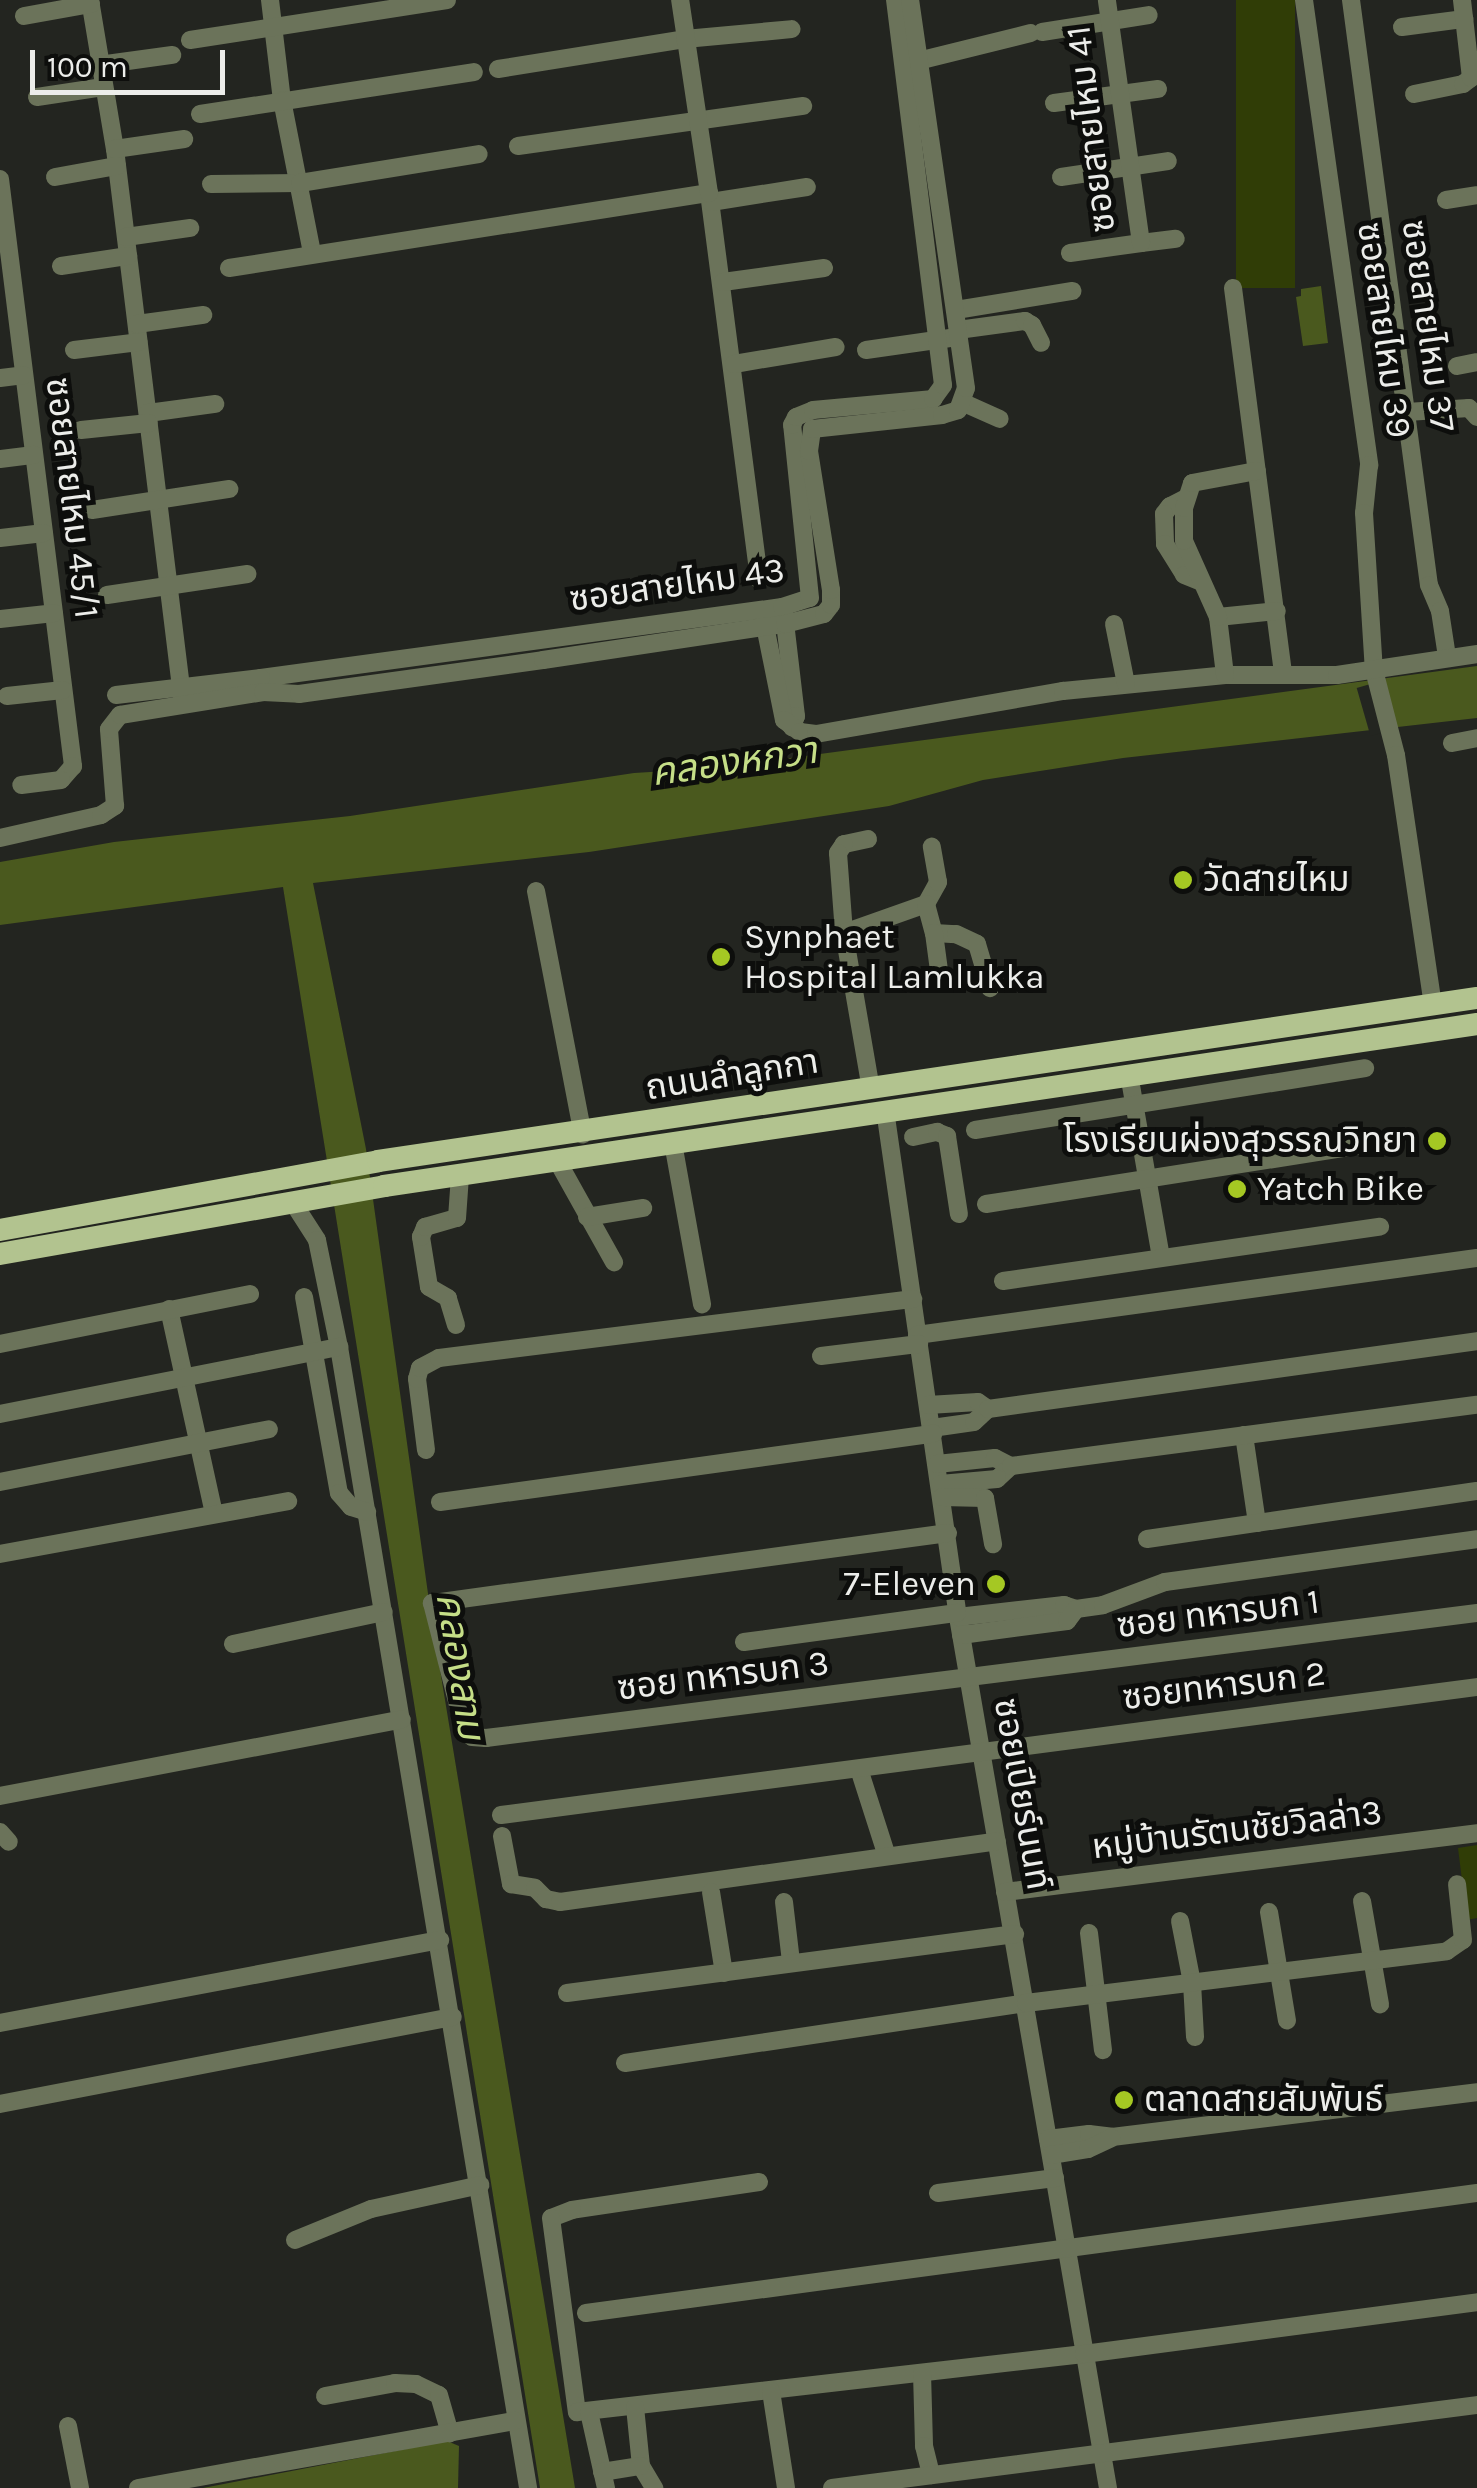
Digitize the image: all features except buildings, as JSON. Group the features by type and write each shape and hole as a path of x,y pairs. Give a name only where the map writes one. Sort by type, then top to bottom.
{"main road":[{"name":"ถนนลำลูกกา","path":"0,1254 300,1200 1128,1074 1202,1051 1477,998"},
{"name":"ถนนลำลูกกา","path":"0,1230 304,1173 871,1088 1477,1024"}],"street":[{"path":"270,0 282,100 312,253"},
{"path":"190,40 446,0"},
{"path":"680,0 723,282 759,580"},
{"name":"ซอยสายไหม 43","path":"262,685 299,694 784,616 810,598 792,425 802,412 933,399 943,385 952,335 894,0"},
{"path":"792,727 796,716 784,616 814,620 830,605 809,451 812,429 942,415 958,410 964,403 966,388 952,335 956,310 922,60 910,0"},
{"name":"ซอยสายไหม 41","path":"1070,254 1141,243 1107,0"},
{"name":"ซอยสายไหม 39","path":"1304,0 1369,465 1364,512 1375,674 1396,755 1433,1005"},
{"name":"ซอยสายไหม 37","path":"1351,0 1430,585 1440,610 1447,658"},
{"path":"24,16 90,2 116,158 183,704"},
{"path":"1402,27 1463,9 1469,82 1414,94"},
{"path":"922,60 1037,32 1149,15"},
{"path":"498,69 685,39 792,29"},
{"path":"99,64 172,55"},
{"path":"200,114 474,72"},
{"path":"37,97 103,88"},
{"path":"1054,103 1158,89"},
{"path":"518,146 802,106"},
{"path":"55,176 184,139"},
{"path":"210,184 300,183 478,154"},
{"path":"1062,177 1168,161"},
{"name":"ซอยสายไหม 45/1","path":"0,179 7,295 24,375 72,766 69,775 61,780 21,785"},
{"path":"229,268 312,253 807,187"},
{"path":"1446,200 1477,195"},
{"path":"61,266 190,228"},
{"path":"1141,243 1176,239"},
{"path":"723,282 824,268"},
{"path":"1233,288 1283,675"},
{"path":"956,310 1072,290"},
{"path":"74,350 202,315"},
{"path":"866,350 1025,322 1032,325 1041,343"},
{"path":"734,364 836,347"},
{"path":"1457,366 1477,362"},
{"path":"0,378 24,375"},
{"path":"964,403 1000,419"},
{"path":"81,430 215,404"},
{"path":"1407,412 1469,408 1477,417"},
{"path":"0,458 34,454"},
{"path":"1225,675 1218,617 1198,580 1184,541 1186,498 1192,484 1257,471"},
{"path":"92,510 228,489"},
{"path":"0,538 44,533"},
{"path":"107,594 248,574"},
{"path":"1218,617 1277,610"},
{"path":"0,619 54,613"},
{"path":"764,618 784,720 792,727 816,734 978,703 1126,684 1225,675 1375,674 1477,654"},
{"path":"1114,624 1126,684"},
{"path":"116,695 181,685 262,685"},
{"path":"0,838 110,812 118,802 111,722 120,715 262,685"},
{"path":"7,696 64,690"},
{"path":"1452,743 1477,738"},
{"path":"868,840 839,846 844,933 871,1088"},
{"path":"844,933 926,904 938,882 932,848"},
{"path":"536,891 583,1134"},
{"path":"926,904 940,978"},
{"path":"934,933 956,934 977,944 990,988"},
{"path":"975,1130 1365,1068"},
{"path":"1128,1074 1161,1257"},
{"path":"931,1102 937,1132"},
{"name":"ซอยเปียร์นนท์","path":"885,1110 958,1622 1005,1892 1016,1934 1108,2488"},
{"path":"912,1137 943,1132 949,1141 959,1214"},
{"path":"673,1143 702,1304"},
{"path":"986,1204 1368,1144"},
{"path":"558,1162 614,1262"},
{"path":"456,1325 448,1298 429,1287 421,1237 426,1228 457,1218 460,1176"},
{"path":"300,1200 316,1240 339,1347 528,2488"},
{"path":"587,1217 643,1208"},
{"path":"1003,1281 1380,1227"},
{"path":"821,1356 1477,1258"},
{"path":"0,1344 250,1294"},
{"path":"304,1297 340,1494 350,1507 367,1512"},
{"path":"426,1450 417,1379 420,1368 439,1358 912,1299"},
{"path":"169,1309 214,1514"},
{"path":"440,1502 933,1431 974,1422 988,1410 1477,1341"},
{"path":"0,1414 339,1347"},
{"path":"928,1405 978,1402 988,1410"},
{"path":"941,1490 996,1479 1011,1466 1477,1405"},
{"path":"0,1482 270,1429"},
{"path":"1244,1436 1257,1523"},
{"path":"938,1464 995,1458 1011,1466"},
{"path":"941,1490 984,1498 993,1544"},
{"path":"1147,1539 1477,1491"},
{"path":"0,1554 288,1501"},
{"name":"ซอย ทหารบก 3","path":"948,1533 432,1603 464,1729 472,1737 968,1678"},
{"path":"744,1642 958,1622 1064,1605 1103,1605 1164,1582 1477,1540"},
{"path":"233,1644 384,1612"},
{"name":"ซอย ทหารบก 1","path":"968,1678 1477,1614"},
{"name":"ซอยทหารบก 2","path":"502,1815 1477,1687"},
{"path":"0,1796 402,1719"},
{"path":"859,1769 887,1856"},
{"name":"หมู่บ้านรัตนชัยวิลล่า3","path":"1005,1892 1477,1834"},
{"path":"502,1836 511,1884 535,1888 546,1899 560,1902 998,1841"},
{"path":"625,2063 1026,2003 1458,1947 1464,1933 1457,1884"},
{"path":"711,1892 724,1973"},
{"path":"1362,1901 1380,2004"},
{"path":"784,1902 791,1962"},
{"path":"1269,1912 1287,2020"},
{"path":"1180,1921 1192,1983 1195,2037"},
{"path":"1089,1933 1103,2050"},
{"path":"568,1992 1016,1934"},
{"path":"0,2023 440,1940"},
{"path":"0,2104 453,2017"},
{"path":"1050,2147 1089,2134 1112,2137 1477,2092"},
{"path":"938,2193 1055,2178"},
{"path":"759,2182 572,2210 551,2218 577,2412 1084,2354 1477,2302"},
{"path":"295,2240 372,2209 480,2185"},
{"path":"586,2313 1477,2193"},
{"path":"922,2372 924,2446 931,2475"},
{"path":"325,2396 394,2383 416,2384 439,2395 450,2433"},
{"path":"772,2391 786,2488"},
{"path":"832,2488 1477,2405"},
{"path":"635,2407 641,2466 654,2488"},
{"path":"589,2412 604,2480 641,2466"},
{"path":"138,2488 514,2421"},
{"path":"68,2426 80,2488"}],"shaded area":[{"path":"1236,0 1295,0 1295,288 1236,288"},
{"path":"1321,286 1328,343 1303,346 1296,297 1301,296 1301,289"},
{"path":"1477,666 1477,718 1123,758 983,780 889,806 589,852 313,883 366,1149 431,1615 575,2488 540,2488 283,887 0,925 0,862 114,842 350,816 634,773 716,768"},
{"path":"1477,1845 1477,1918 1467,1920 1458,1848"},
{"path":"447,2441 459,2446 458,2488 203,2488"}],"pier":[{"path":"1374,683 1388,731 1370,736 1357,688"}],"place":[{"name":"วัดสายไหม","path":"1183,880"},
{"name":"Synphaet Hospital Lamlukka","path":"721,957"},
{"name":"โรงเรียนผ่องสุวรรณวิทยา","path":"1437,1141"},
{"name":"Yatch Bike","path":"1237,1189"},
{"name":"7-Eleven","path":"996,1584"},
{"name":"ตลาดสายสัมพันธ์","path":"1124,2100"}],"water label":[{"name":"คลองหกวา","path":"734,762"},
{"name":"คลองสาม","path":"460,1666"}]}
